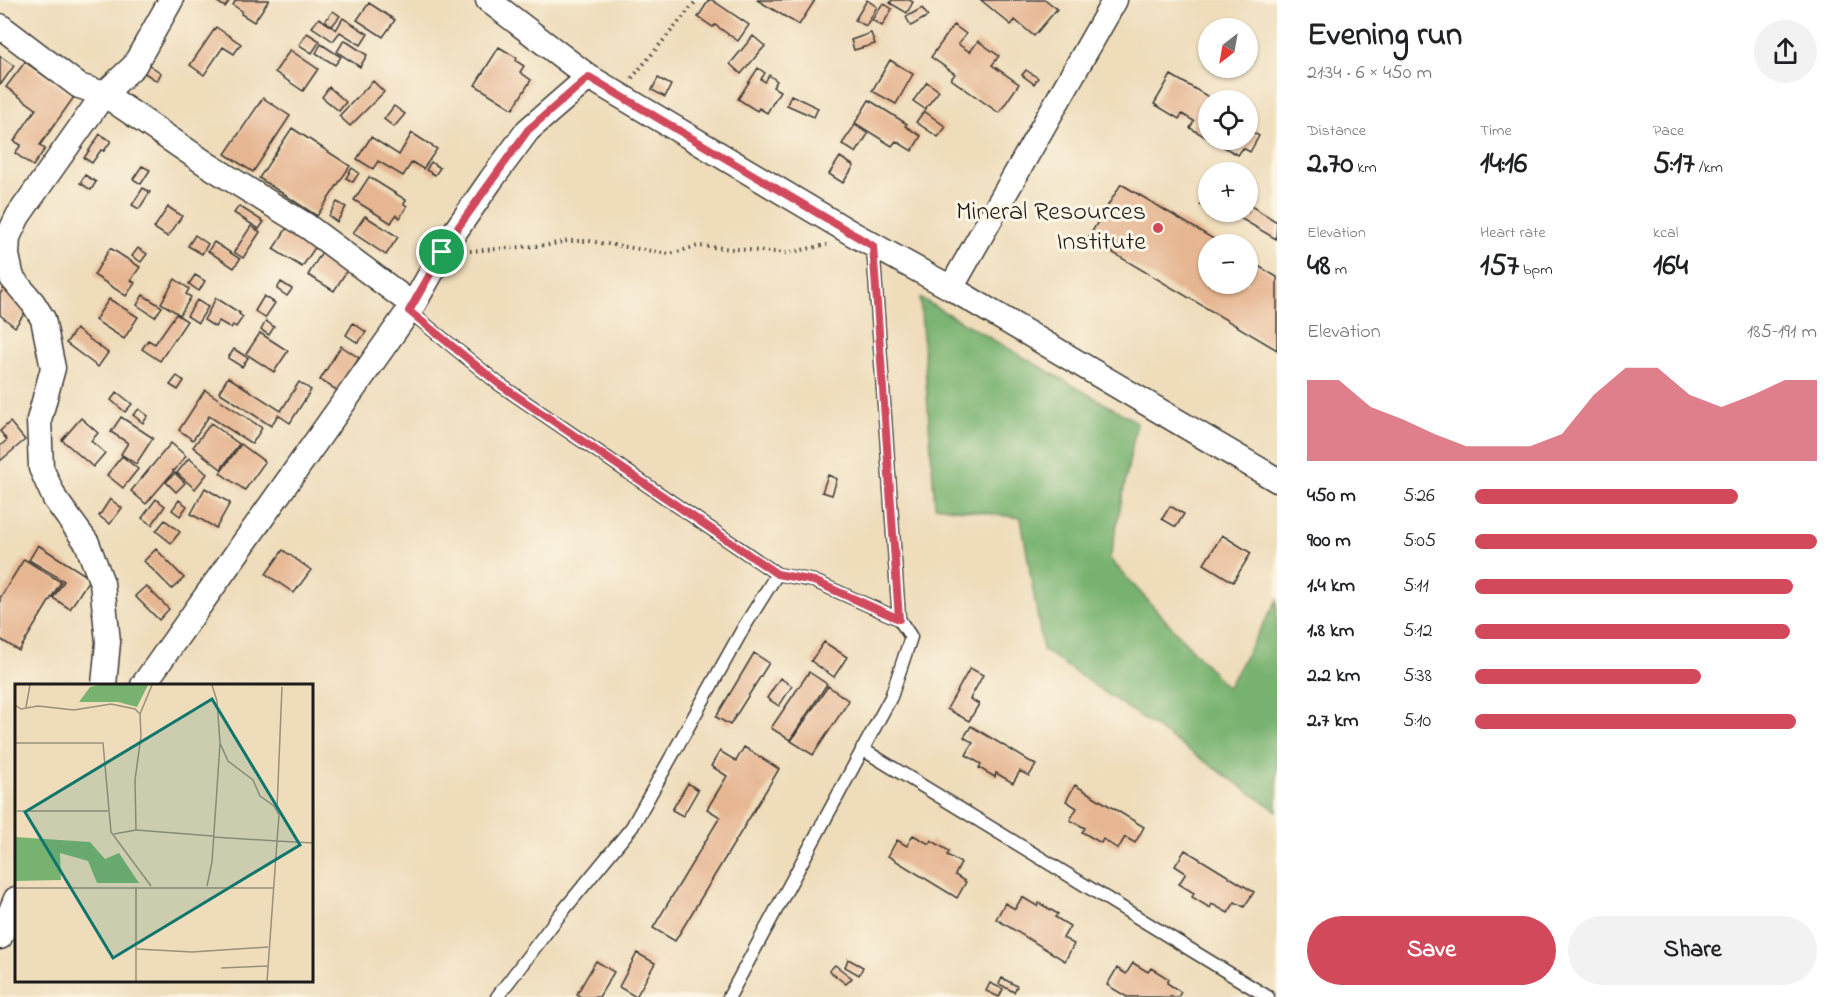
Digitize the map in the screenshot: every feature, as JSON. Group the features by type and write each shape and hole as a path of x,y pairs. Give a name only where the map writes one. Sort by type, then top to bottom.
{"street":[{"path":"104,684 108,642 102,583 87,543 55,499 40,468 39,420 53,368 43,319 12,278 3,260 8,237 18,216 104,94 134,66 171,0"},
{"path":"488,0 589,77 618,95 1277,480"},
{"path":"951,288 1115,0"},
{"path":"0,26 79,86 104,94 208,165 307,226 411,308"},
{"path":"144,684 411,308 442,252 465,217 528,130 589,77"},
{"path":"0,937 15,901"}],"lane":[{"path":"729,997 891,697 911,637 899,619 873,246"},
{"path":"411,308 499,384 777,574 814,581 899,619"},
{"path":"497,997 558,917 632,827 744,627 777,574"},
{"path":"862,749 1268,997"}],"path":[{"path":"618,95 697,0"},
{"path":"442,252 588,241 670,254 698,246 786,253 836,242 853,234"}],"green space":[{"path":"920,298 1137,422 1110,559 1227,688 1277,600 1277,811 1043,650 1021,518 935,506"}],"building":[{"path":"214,0 230,0 225,7"},
{"path":"236,0 269,0 254,22 241,14 242,11 233,5"},
{"path":"709,0 749,25 738,41 715,25 713,27 698,17"},
{"path":"757,0 815,0 799,25"},
{"path":"867,0 877,7 866,26 855,20"},
{"path":"892,0 913,2 907,13 890,3"},
{"path":"981,0 1046,0 1057,9 1034,36 1015,20 1011,25"},
{"path":"369,3 395,20 383,37 357,20"},
{"path":"883,3 892,9 882,26 872,20"},
{"path":"922,8 928,16 911,26 906,17"},
{"path":"333,11 340,16 332,26 325,21"},
{"path":"319,18 336,30 343,18 368,34 361,45 340,32 333,41 312,27"},
{"path":"954,25 966,34 958,44 970,52 978,41 999,56 992,65 1019,84 999,113 951,79 955,74 931,57"},
{"path":"216,27 241,44 234,54 223,47 204,75 190,65"},
{"path":"307,33 320,41 312,53 299,45"},
{"path":"871,33 875,44 854,50 851,40"},
{"path":"753,36 765,46 741,74 730,64"},
{"path":"344,40 367,55 360,67 337,52"},
{"path":"321,44 341,57 335,65 316,53"},
{"path":"499,47 517,58 516,61 524,66 520,72 531,80 513,109 475,85"},
{"path":"290,50 318,69 303,91 275,72"},
{"path":"0,56 14,66 1,84 0,83"},
{"path":"890,60 913,74 896,104 872,91"},
{"path":"25,62 74,97 40,145 45,149 33,166 15,153 21,145 14,141 36,109 6,87"},
{"path":"148,64 161,73 157,81 143,72"},
{"path":"758,68 765,73 761,79 765,82 769,75 777,81 773,87 780,91 767,113 759,108 757,111 738,99"},
{"path":"1026,70 1038,78 1034,84 1022,75"},
{"path":"1171,75 1198,91 1198,133 1190,128 1194,121 1182,114 1179,119 1154,104"},
{"path":"658,78 671,85 665,97 652,90"},
{"path":"373,81 384,92 350,126 339,116"},
{"path":"927,82 939,91 925,109 913,101"},
{"path":"329,87 346,102 339,111 322,97"},
{"path":"791,95 818,108 814,117 787,105"},
{"path":"263,98 290,116 253,172 225,154"},
{"path":"869,100 907,124 905,126 921,136 912,151 896,141 892,146 855,123"},
{"path":"394,106 405,114 394,127 384,119"},
{"path":"924,111 946,127 938,137 916,122"},
{"path":"855,125 868,134 856,153 842,144"},
{"path":"292,128 350,166 317,216 259,178"},
{"path":"412,133 437,149 423,169 412,162 403,176 378,161 373,169 357,159 371,137 399,155"},
{"path":"100,134 111,141 92,163 84,158"},
{"path":"1229,150 1242,150 1238,155"},
{"path":"840,157 854,166 843,183 829,174"},
{"path":"431,162 440,168 435,175 426,170"},
{"path":"142,166 150,170 141,184 133,179"},
{"path":"352,168 359,173 353,182 346,178"},
{"path":"85,175 96,182 91,190 80,183"},
{"path":"369,177 406,200 404,204 407,206 400,218 396,215 391,223 354,200"},
{"path":"1121,184 1205,234 1198,234 1198,294 1258,294 1258,266 1277,277 1277,350 1088,238"},
{"path":"143,188 150,192 139,209 132,205"},
{"path":"337,202 346,207 337,222 329,216"},
{"path":"239,206 264,222 259,229 234,213"},
{"path":"168,207 182,216 168,237 154,228"},
{"path":"1258,210 1277,222 1276,239 1247,222 1258,222"},
{"path":"365,216 398,237 386,255 353,233"},
{"path":"289,225 318,243 302,267 273,249"},
{"path":"251,226 260,232 243,258 234,252"},
{"path":"195,235 208,244 202,254 188,246"},
{"path":"214,242 240,259 234,268 208,251"},
{"path":"110,248 140,267 131,280 135,283 126,296 94,275"},
{"path":"138,248 147,254 141,262 132,256"},
{"path":"322,252 348,269 334,291 308,275"},
{"path":"195,275 205,281 199,291 189,284"},
{"path":"175,279 189,289 186,294 191,297 180,315 161,303"},
{"path":"281,282 292,289 287,296 277,289"},
{"path":"4,288 29,307 15,327 0,315 0,294"},
{"path":"143,295 162,307 155,317 137,305"},
{"path":"264,296 275,303 265,318 255,311"},
{"path":"216,298 243,317 236,327 233,325 231,328 219,321 215,327 204,320"},
{"path":"109,299 138,317 124,339 95,320"},
{"path":"197,300 208,307 198,323 187,316"},
{"path":"176,314 187,321 160,361 142,349 148,340 155,344"},
{"path":"266,321 274,327 269,335 261,330"},
{"path":"353,323 366,332 358,343 346,335"},
{"path":"76,329 108,353 98,367 66,343"},
{"path":"260,333 288,351 274,372 246,354"},
{"path":"341,346 359,358 338,391 320,380"},
{"path":"234,349 248,358 242,367 228,358"},
{"path":"177,376 184,381 178,390 170,385"},
{"path":"228,377 281,411 299,382 311,390 290,423 278,415 271,426 219,392"},
{"path":"205,390 262,428 252,444 209,416 193,440 179,430"},
{"path":"117,392 132,404 125,412 111,400"},
{"path":"139,409 148,416 143,423 133,415"},
{"path":"121,417 153,438 136,464 121,454 128,443 111,432"},
{"path":"81,418 98,433 91,441 105,453 93,467 62,440"},
{"path":"10,422 25,440 0,461 0,446 7,440 0,431"},
{"path":"211,423 239,444 221,469 193,447"},
{"path":"171,443 186,456 146,504 131,491"},
{"path":"241,444 265,462 245,490 220,473"},
{"path":"122,456 138,469 123,488 107,475"},
{"path":"189,458 207,474 195,489 177,473"},
{"path":"175,473 185,483 176,492 166,482"},
{"path":"828,475 837,479 832,495 822,492"},
{"path":"205,488 230,503 216,528 191,514"},
{"path":"110,499 122,508 110,524 99,516"},
{"path":"156,499 165,506 152,525 142,518"},
{"path":"179,500 187,506 180,516 172,510"},
{"path":"1170,506 1184,514 1176,527 1162,519"},
{"path":"165,520 180,532 171,543 156,531"},
{"path":"1222,535 1251,553 1233,582 1204,564"},
{"path":"38,545 90,578 70,609 53,598 64,581 29,560"},
{"path":"156,549 184,578 172,589 144,561"},
{"path":"283,550 311,570 294,593 266,574"},
{"path":"24,559 61,582 19,651 0,639 0,598"},
{"path":"146,586 169,609 159,620 135,596"},
{"path":"824,642 847,657 834,677 811,661"},
{"path":"754,653 769,663 730,725 716,717"},
{"path":"970,668 983,675 970,699 979,704 969,721 947,709"},
{"path":"809,672 827,684 790,740 771,728"},
{"path":"780,678 792,686 779,706 767,698"},
{"path":"828,686 849,701 813,755 791,741"},
{"path":"971,726 1036,765 1029,776 1020,771 1013,783 996,773 995,777 979,768 981,764 966,755 973,743 964,737"},
{"path":"744,747 779,769 675,941 653,928 720,817 707,809 727,776 711,766 720,751 736,761"},
{"path":"688,783 698,790 683,816 672,810"},
{"path":"1075,785 1144,827 1135,843 1125,837 1118,849 1103,839 1101,843 1082,832 1085,828 1070,820 1077,808 1066,801"},
{"path":"913,835 929,844 931,840 949,851 947,855 961,863 955,875 966,882 957,898 888,856 897,840 907,846"},
{"path":"1185,850 1254,892 1244,907 1235,902 1228,913 1212,904 1210,908 1192,897 1194,893 1179,884 1186,873 1175,866"},
{"path":"1022,897 1037,906 1039,903 1058,914 1055,917 1070,926 1063,938 1074,944 1065,961 996,919 1005,903 1015,909"},
{"path":"637,953 655,963 636,997 619,987"},
{"path":"848,959 863,967 859,975 845,967"},
{"path":"596,961 614,972 599,997 581,997 577,994"},
{"path":"1133,963 1148,972 1151,968 1169,979 1167,983 1181,992 1178,997 1127,997 1107,985 1117,968 1126,974"},
{"path":"835,965 852,978 846,984 829,971"},
{"path":"1002,978 1017,986 1014,992 999,984"},
{"path":"990,983 1003,989 999,997 986,991"}],"place":[{"name":"Mineral Resources Institute","path":"1158,228"}],"route":[{"path":"589,77 873,246 899,619 814,581 777,574 499,384 409,311 442,252 528,130 589,77"}]}
